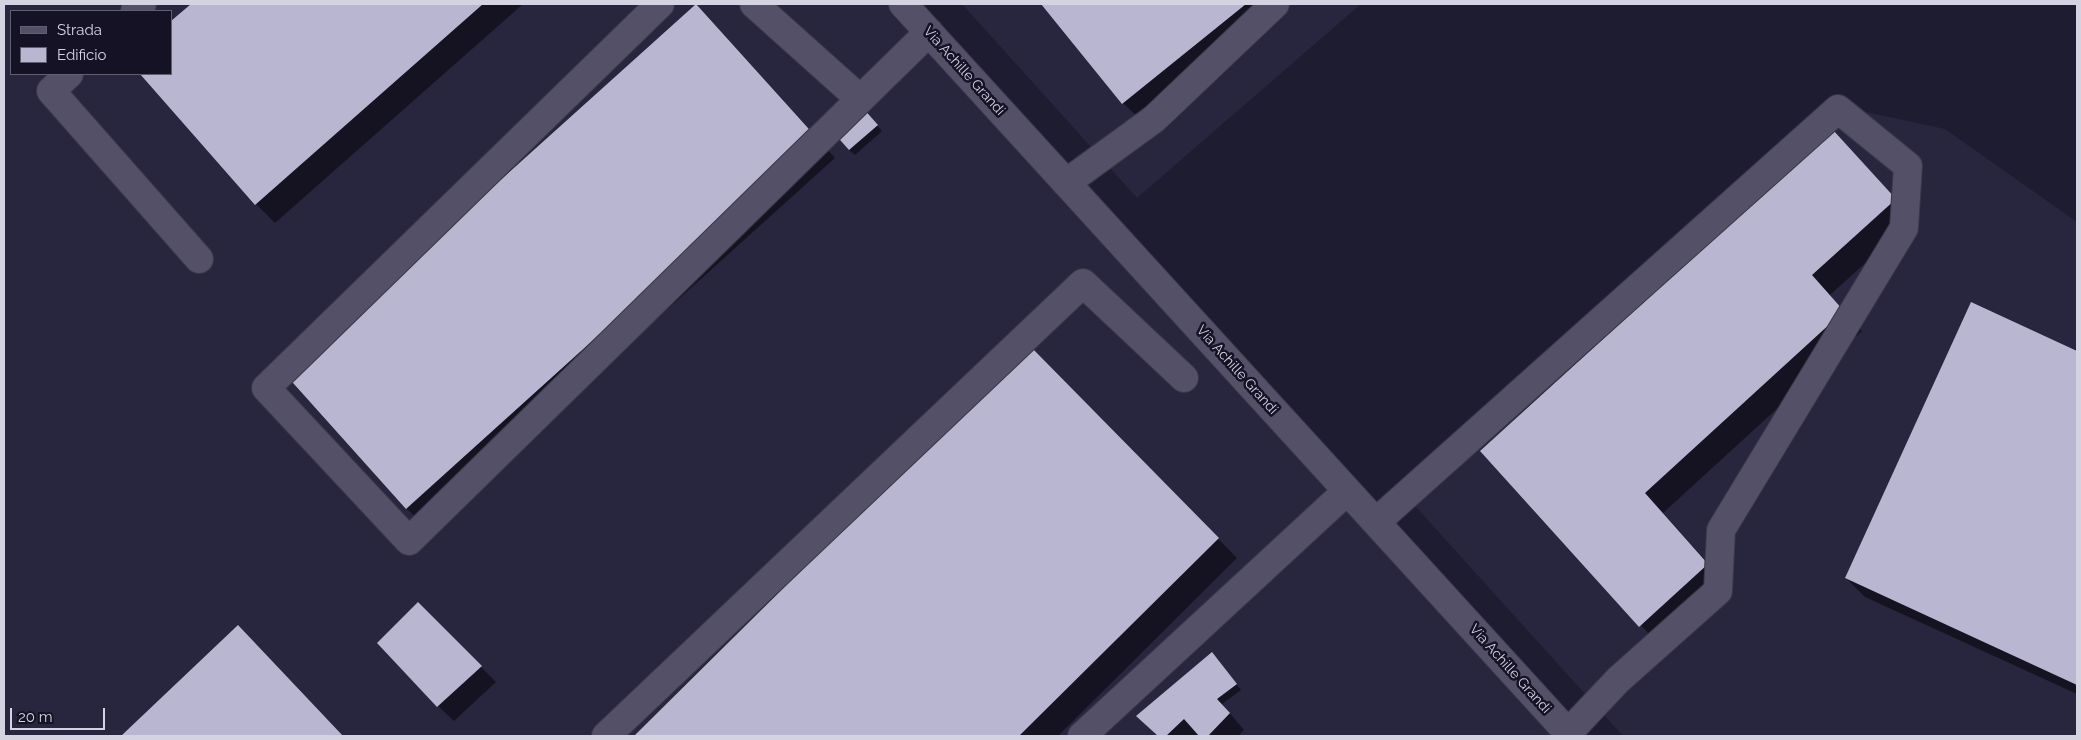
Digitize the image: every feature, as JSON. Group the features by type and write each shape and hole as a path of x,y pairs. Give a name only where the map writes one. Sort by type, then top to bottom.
{"street":[{"path":"660,4 266,388 409,540 929,32"},
{"path":"754,4 860,99"},
{"name":"Via Achille Grandi","path":"902,4 1569,734"},
{"path":"1066,183 1154,119 1275,4"},
{"path":"68,75 51,91 199,258"},
{"path":"1376,522 1838,109 1908,166 1904,228 1722,530 1718,591 1618,680 1569,734"},
{"path":"606,736 1083,283 1184,378"},
{"path":"1082,736 1347,491"}],"shaded area":[{"path":"4,4 898,4 1559,736 4,736"},
{"path":"962,4 1361,4 1137,198"},
{"path":"1834,105 1945,129 2077,222 2077,736 1623,736 1396,485"}],"building":[{"path":"191,4 483,4 255,205 141,75 172,75 172,20"},
{"path":"696,4 817,138 406,509 285,374"},
{"path":"1041,4 1246,4 1122,104"},
{"path":"862,107 878,125 849,150 833,132"},
{"path":"1833,130 1896,199 1812,275 1844,311 1645,493 1708,564 1639,627 1480,451"},
{"path":"1971,302 2077,351 2077,685 1845,578"},
{"path":"1029,345 1219,538 1019,736 634,736"},
{"path":"418,602 482,666 437,707 377,643"},
{"path":"238,625 343,736 121,736"},
{"path":"1212,652 1237,684 1217,699 1230,713 1208,736 1199,736 1184,719 1166,736 1158,736 1136,716"}]}
